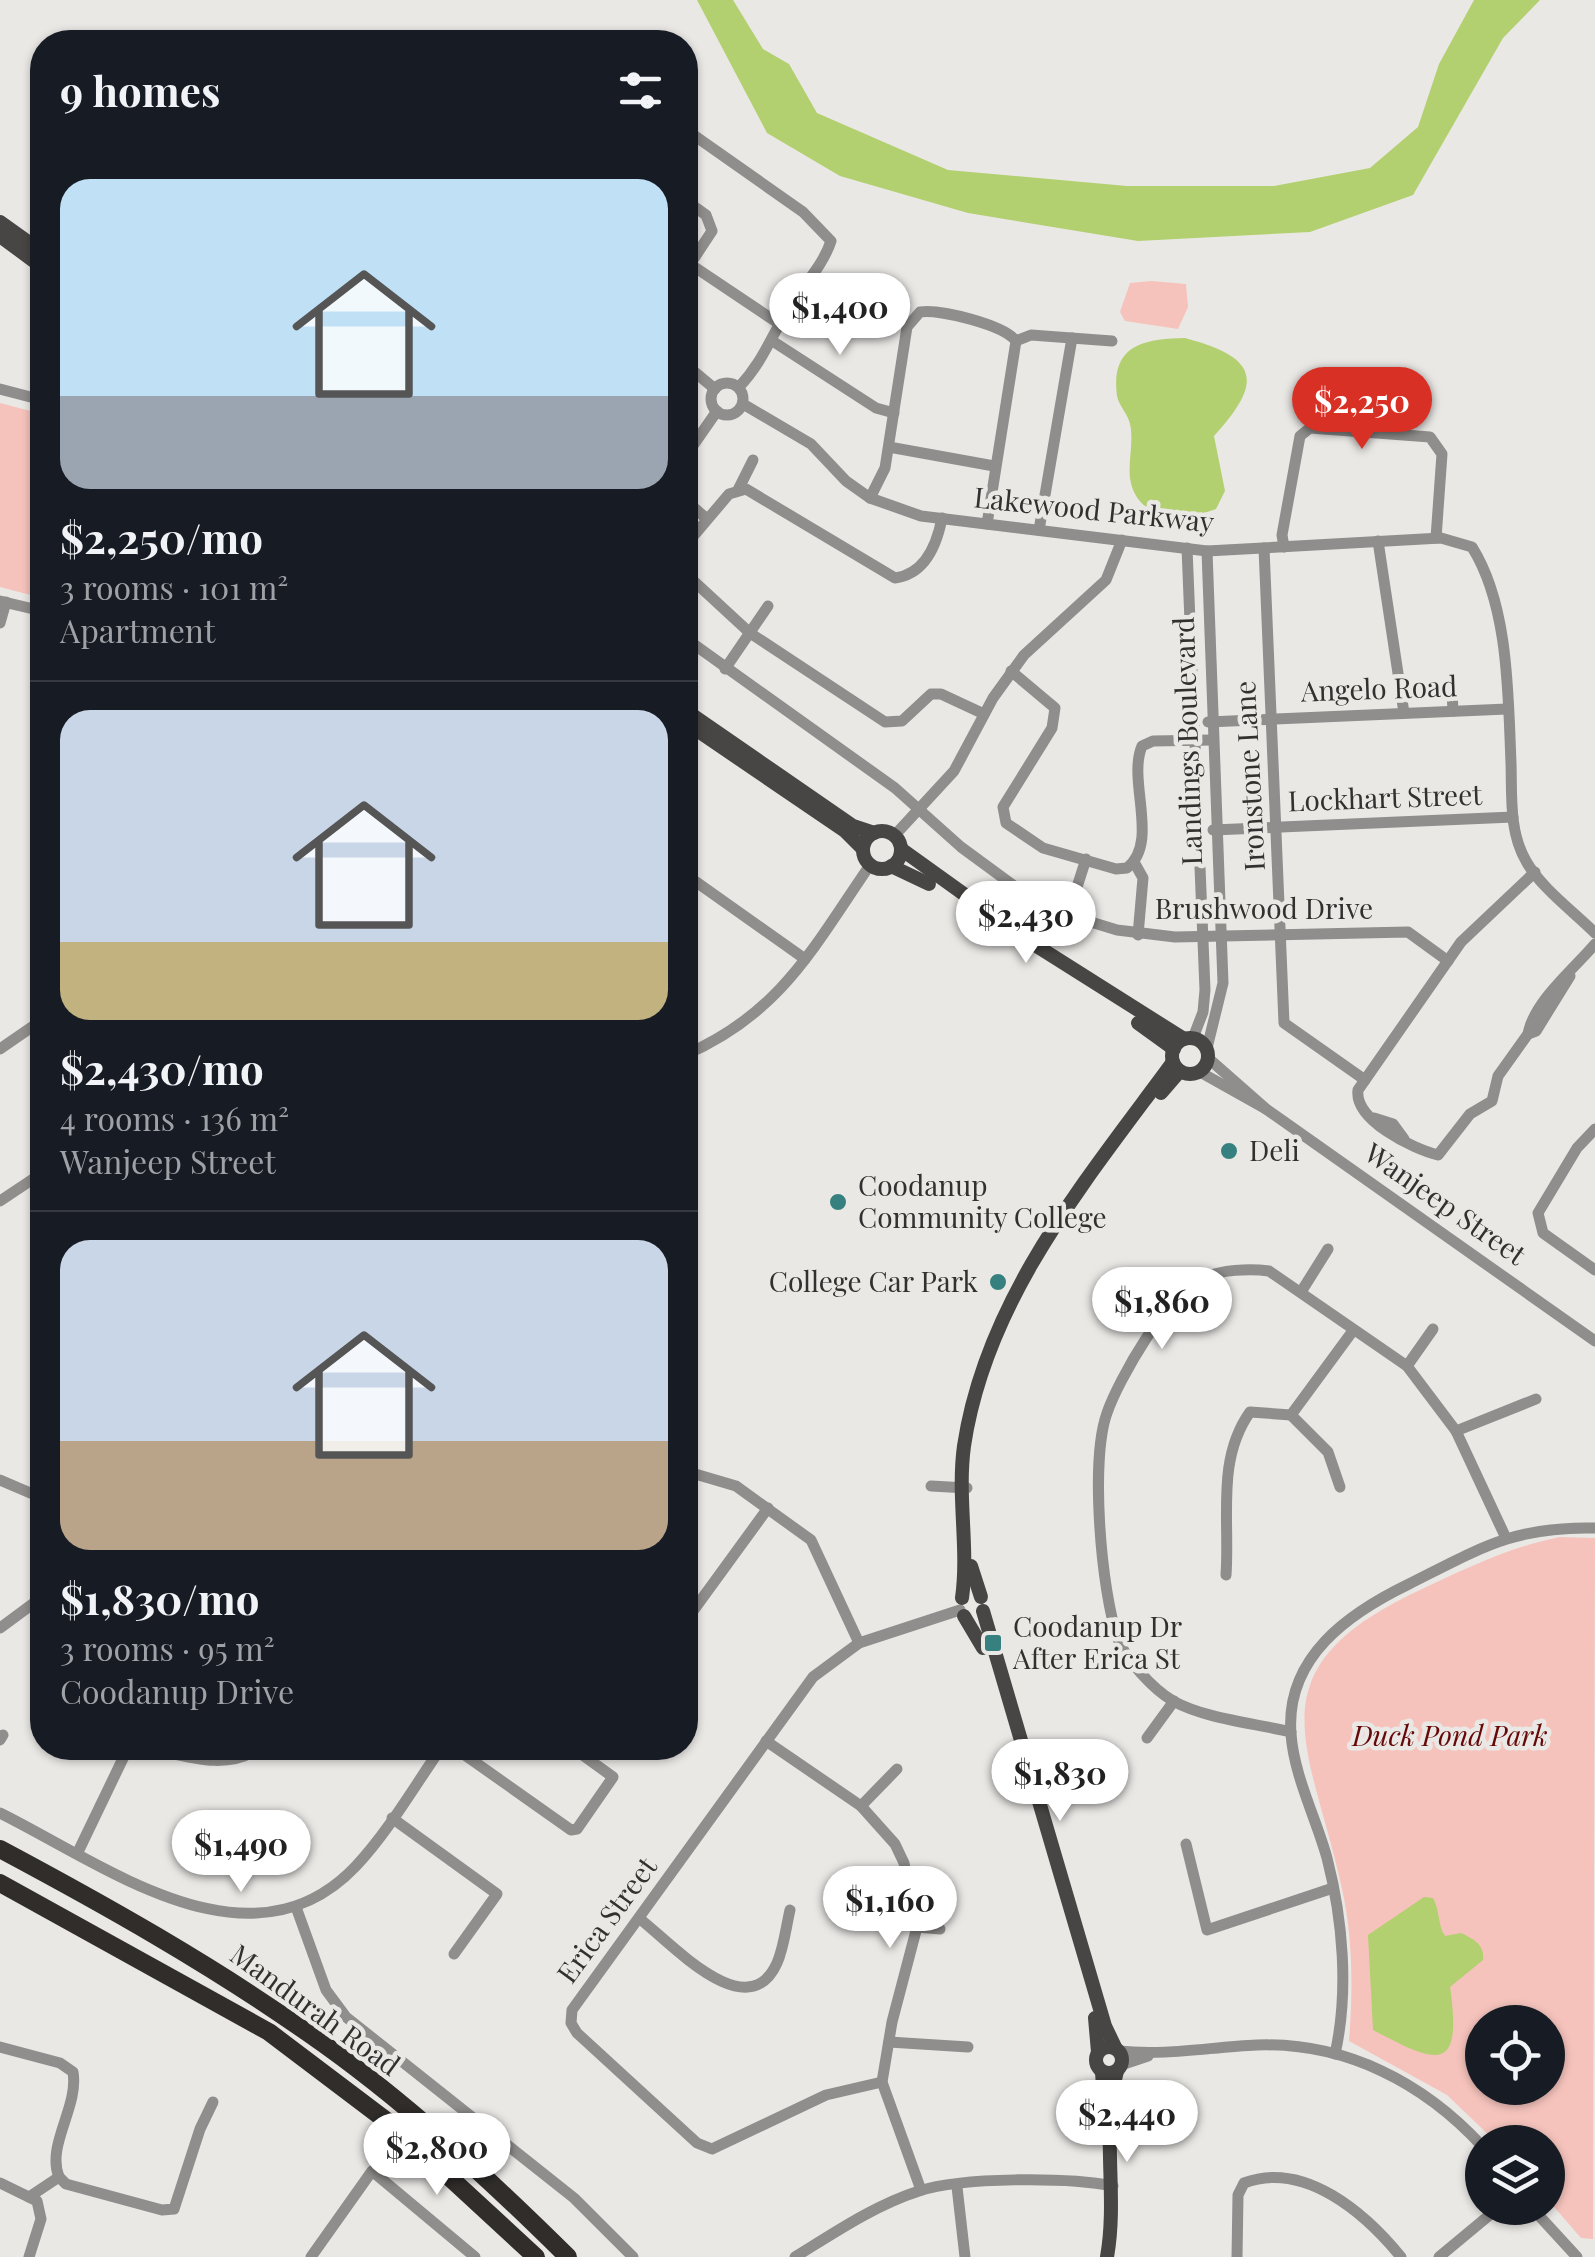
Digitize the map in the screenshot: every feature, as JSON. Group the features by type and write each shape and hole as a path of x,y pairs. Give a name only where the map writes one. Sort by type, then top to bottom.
{"highway":[{"name":"Mandurah Road","path":"0,1848 180,1950 310,2034 476,2166 568,2257"},
{"name":"Mandurah Road","path":"0,1883 269,2032 396,2128 536,2257"}],"main road":[{"path":"0,222 30,243"},
{"path":"0,236 30,258"},
{"path":"698,719 854,826 897,842 1119,1002 1181,1052 1200,1072 1208,1053 1181,1052 912,873 892,866 870,865 863,849 845,831 698,731"},
{"path":"863,849 874,834"},
{"path":"892,866 897,842"},
{"path":"1115,2062 1096,2063 1091,2001 993,1680 978,1635 962,1608 964,1488 982,1395 1020,1296 1181,1052"},
{"path":"964,1488 968,1543 1018,1742 1115,2062 1104,2257"},
{"path":"962,1608 973,1594 982,1604"},
{"path":"962,1608 976,1618 982,1604"}],"street":[{"path":"698,138 803,212 831,241 780,325 774,342 738,387"},
{"path":"698,209 706,215 712,231 698,253"},
{"path":"698,274 780,325"},
{"path":"870,498 885,468 907,327 920,312 937,310 1005,330 1016,341"},
{"path":"1016,341 1030,335 1112,341"},
{"path":"1040,530 1072,338"},
{"path":"988,524 1016,341"},
{"path":"774,342 876,408 894,413"},
{"path":"698,375 715,389"},
{"path":"717,412 712,404 715,389 722,384 738,387"},
{"path":"717,412 736,412 742,404 738,387"},
{"path":"0,389 30,397"},
{"name":"Lakewood Parkway","path":"742,404 810,444 870,498 887,506 942,518 1207,551 1436,538"},
{"path":"698,439 717,412"},
{"path":"1284,546 1282,535 1300,436 1310,428 1430,437 1437,443 1442,454 1436,538 1472,547 1492,587 1507,709 1513,817 1525,859 1595,933"},
{"path":"889,447 994,466"},
{"path":"698,531 738,490 753,460"},
{"path":"738,490 751,490 896,578 906,577 932,554 942,518"},
{"path":"698,511 708,519"},
{"path":"897,842 920,808 954,771 1011,671 1106,580 1122,540"},
{"path":"1378,542 1404,713"},
{"name":"Landings Boulevard","path":"1181,1052 1204,1012 1187,548"},
{"name":"Ironstone Lane","path":"1264,548 1284,1022 1365,1080"},
{"name":"Landings Boulevard","path":"1207,551 1222,939 1222,983 1208,1053"},
{"path":"698,585 750,633 884,722 902,720 931,694 941,694 984,714"},
{"path":"0,623 3,602 30,608"},
{"path":"725,669 768,606"},
{"name":"Brushwood Drive","path":"698,648 920,808 985,866 1068,915 1138,935 1222,939 1408,932 1448,961"},
{"path":"1011,671 1052,703 1056,720 1005,802 1004,818 1043,848 1122,869 1134,862 1141,846 1138,762 1142,746 1153,741 1212,740"},
{"path":"1452,692 1453,711"},
{"name":"Angelo Road","path":"1194,722 1507,709"},
{"name":"Lockhart Street","path":"1198,830 1513,817"},
{"path":"1068,915 1086,859"},
{"path":"1134,862 1143,878 1138,935"},
{"path":"698,1048 755,1018 806,960 870,865"},
{"path":"1535,872 1448,961 1365,1080 1357,1102 1391,1136 1438,1154 1449,1147 1470,1114 1492,1100 1498,1076 1528,1034 1530,1024 1595,944"},
{"path":"698,883 806,960"},
{"path":"0,1049 30,1028"},
{"name":"Wanjeep Street","path":"1208,1053 1266,1109"},
{"name":"Wanjeep Street","path":"1200,1072 1266,1109 1595,1340"},
{"path":"1595,1129 1578,1148 1538,1213 1543,1233 1595,1270"},
{"path":"0,1201 30,1181"},
{"path":"1301,1292 1328,1249"},
{"path":"1291,1732 1174,1701 1150,1682 1119,1643 1107,1597 1098,1462 1106,1415 1134,1354 1186,1288 1201,1278 1253,1268 1269,1272 1407,1366 1456,1432 1505,1536"},
{"path":"1407,1366 1433,1330"},
{"path":"1291,1415 1352,1332"},
{"path":"1456,1432 1536,1398"},
{"path":"1226,1575 1230,1520 1227,1470 1234,1435 1250,1412 1291,1415 1328,1452 1340,1487"},
{"path":"698,1474 724,1480 810,1540 859,1643"},
{"path":"0,1480 30,1493"},
{"path":"931,1486 964,1488"},
{"path":"698,1604 768,1508"},
{"path":"1335,2054 1342,1988 1333,1888 1291,1732 1302,1676 1325,1637 1344,1620 1505,1536 1537,1528 1595,1528"},
{"path":"0,1628 30,1607"},
{"name":"Erica Street","path":"882,2082 826,2095 712,2148 698,2143 571,2023 572,2010 813,1677 859,1643 962,1608"},
{"path":"1147,1738 1174,1701"},
{"path":"766,1741 861,1806 895,1844 904,1863 917,1927 882,2082 921,2190"},
{"path":"78,1852 122,1760"},
{"path":"0,1813 189,1907 248,1916 296,1907 335,1885 357,1865 433,1760"},
{"path":"473,1760 571,1830 577,1829 612,1777 589,1760"},
{"path":"861,1806 897,1769"},
{"path":"392,1818 497,1894 454,1954"},
{"path":"1186,1844 1207,1930 1333,1888"},
{"path":"296,1907 326,1990 346,2017 574,2198 634,2257"},
{"path":"640,1919 730,1989 751,1989 764,1982 776,1963 790,1910"},
{"path":"917,1927 940,1929"},
{"path":"888,2042 968,2047"},
{"path":"1115,2062 1261,2045 1335,2054 1410,2085 1440,2105 1465,2129"},
{"path":"0,2047 60,2062 73,2072 74,2090 56,2158 58,2177"},
{"path":"58,2177 74,2186 162,2210 174,2209 200,2129 214,2102"},
{"path":"311,2257 372,2171 473,2256"},
{"path":"29,2197 58,2177"},
{"path":"1237,2257 1238,2195 1244,2183 1254,2179 1301,2182 1350,2204 1400,2257"},
{"path":"795,2257 846,2225 921,2190 1002,2180 1109,2185"},
{"path":"0,2184 29,2197"},
{"path":"957,2186 965,2257"},
{"path":"29,2197 34,2236 30,2257"},
{"path":"1440,2257 1478,2225"},
{"path":"1548,2225 1577,2257"}],"green space":[{"path":"1130,283 1186,284 1188,307 1178,329 1125,321 1120,312"},
{"path":"0,403 30,411 30,595 0,587"},
{"name":"Duck Pond Park","path":"1560,1537 1595,1538 1593,2239 1581,2238 1565,2220 1565,2125 1478,2125 1447,2095 1349,2041 1348,1926 1308,1753 1305,1716 1311,1682 1330,1651 1365,1621 1418,1591 1505,1553"}],"shaded area":[{"path":"697,0 733,0 763,49 789,64 817,113 948,170 1127,186 1274,186 1370,168 1418,127 1439,64 1474,0 1540,0 1503,38 1413,195 1310,232 1138,241 968,213 840,176 767,133"},
{"path":"1185,338 1228,354 1246,374 1246,387 1241,401 1214,436 1225,491 1216,509 1189,516 1163,515 1141,503 1134,492 1130,478 1131,431 1117,396 1116,379 1119,365 1133,348 1157,340"},
{"path":"1424,1897 1433,1898 1445,1936 1466,1935 1478,1943 1483,1955 1483,1960 1450,1987 1452,2036 1448,2048 1440,2054 1413,2050 1373,2030 1368,1935"}],"place":[{"name":"Deli","path":"1229,1151"},
{"name":"Coodanup Community College","path":"838,1202"},
{"name":"College Car Park","path":"998,1282"},
{"name":"Coodanup Dr After Erica St","path":"993,1643"}]}
